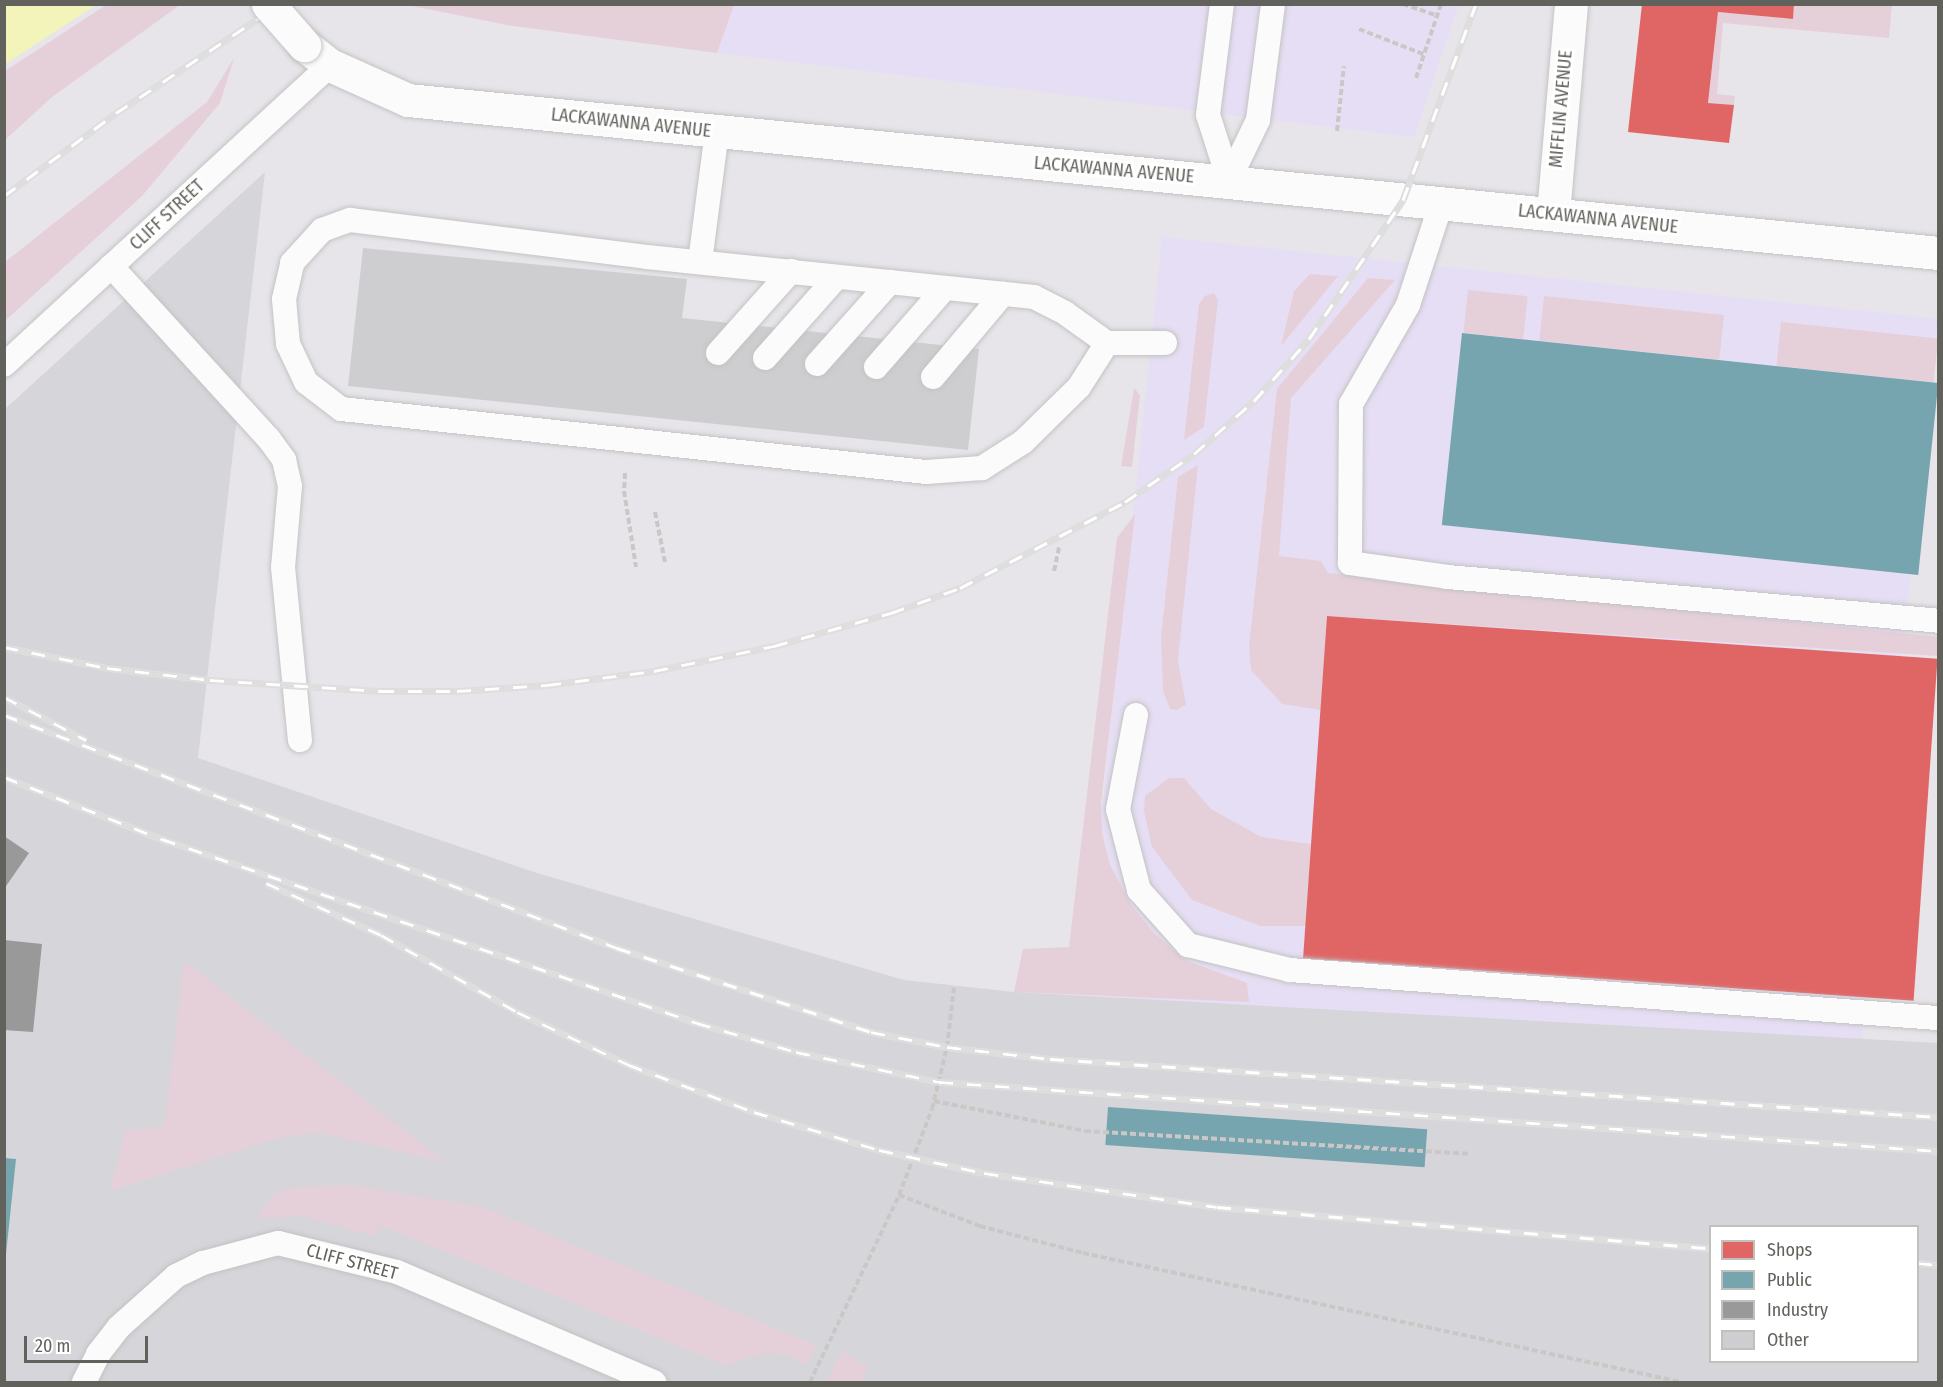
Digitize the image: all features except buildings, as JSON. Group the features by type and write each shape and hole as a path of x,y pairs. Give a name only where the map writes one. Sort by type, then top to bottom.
{"main road":[{"name":"LACKAWANNA AVENUE","path":"268,4 304,45 330,65 408,100 1229,180 1441,204 1938,253"},
{"name":"MIFFLIN AVENUE","path":"1553,214 1571,4"}],"lane":[{"path":"1222,4 1208,115 1229,180"},
{"path":"1229,180 1258,120 1273,4"},
{"name":"CLIFF STREET","path":"4,365 330,65"},
{"path":"700,262 717,131"},
{"path":"1441,204 1408,305 1351,404 1350,563 1448,577 1938,621"},
{"path":"1107,343 1079,387 1023,442 982,468 926,472 341,409 306,382 288,344 284,299 292,263 322,230 350,220 700,262 1034,297 1065,313 1107,343 1165,343"},
{"path":"111,266 269,439 284,460 290,486 283,567 300,740"},
{"path":"718,353 791,271"},
{"path":"765,358 837,277"},
{"path":"816,364 890,282"},
{"path":"876,367 945,288"},
{"path":"933,376 1003,294"},
{"path":"1136,715 1118,808 1139,890 1188,945 1290,970 1938,1018"},
{"name":"CLIFF STREET","path":"84,1383 98,1354 119,1327 176,1276 203,1263 278,1244 397,1272 654,1383"}],"path":[{"path":"1403,4 1437,16"},
{"path":"1416,78 1441,4"},
{"path":"1359,29 1423,54"},
{"path":"1337,131 1344,66"},
{"path":"625,473 626,510 636,567"},
{"path":"655,512 665,562"},
{"path":"1054,571 1059,547"},
{"path":"810,1383 899,1195 934,1101 954,987"},
{"path":"934,1101 1085,1131 1468,1154"},
{"path":"899,1195 980,1226 1191,1278 1681,1383"}],"shaded area":[{"path":"5,4 96,4 96,5 5,64"},
{"path":"106,5 180,5 52,97 5,140 5,71"},
{"path":"407,5 734,5 717,53 507,25"},
{"path":"734,5 1459,5 1414,137 717,53"},
{"path":"1794,5 1892,5 1889,38 1723,23 1717,94 1735,96 1734,105 1708,103 1718,12 1792,19"},
{"path":"234,58 220,103 142,196 5,321 5,262 207,102"},
{"path":"265,172 198,758 537,873 904,980 1014,992 1938,1043 1938,1382 5,1382 5,409"},
{"path":"1162,237 1938,319 1858,1075 1082,994"},
{"path":"1310,274 1338,276 1281,346 1294,291"},
{"path":"1368,278 1395,280 1291,398 1279,556 1321,561 1328,573 1938,637 1938,656 1327,616 1321,710 1282,704 1251,670 1249,646 1277,389"},
{"path":"1468,290 1528,296 1523,339 1464,333"},
{"path":"1214,293 1218,300 1204,427 1184,440 1199,304 1205,296"},
{"path":"1544,296 1724,315 1719,360 1539,341"},
{"path":"1781,322 1938,339 1934,382 1776,366"},
{"path":"1134,388 1140,395 1132,467 1121,466"},
{"path":"1198,465 1178,660 1186,705 1177,710 1170,709 1163,691 1161,638 1178,477"},
{"path":"1135,514 1101,803 1102,833 1110,865 1131,905 1154,933 1185,960 1247,983 1249,1002 1014,992 1023,949 1069,947 1117,538"},
{"path":"1169,778 1184,778 1211,809 1261,837 1311,844 1306,926 1260,926 1192,900 1152,847 1144,811 1145,796"},
{"path":"184,961 445,1162 315,1132 275,1139 110,1191 125,1131 165,1126"},
{"path":"351,1185 482,1207 816,1345 806,1365 793,1356 764,1353 725,1365 380,1225 375,1236 302,1216 257,1218 271,1197 287,1188"},
{"path":"842,1351 868,1368 861,1382 827,1382"}],"railway":[{"path":"4,196 116,113 280,4"},
{"path":"4,647 107,668 210,680 380,691 457,691 547,685 654,671 774,646 891,613 960,588 1125,502 1194,454 1254,401 1309,339 1403,200 1476,4"},
{"path":"4,697 86,740"},
{"path":"4,715 617,948 871,1032 947,1047 1050,1059 1938,1117"},
{"path":"4,777 169,842"},
{"path":"162,839 697,1023 796,1052 939,1082 1938,1151"},
{"path":"266,883 381,935 517,1012 629,1065 754,1112 879,1150 984,1173 1217,1207 1709,1248"},
{"path":"1919,1263 1938,1265"}]}
